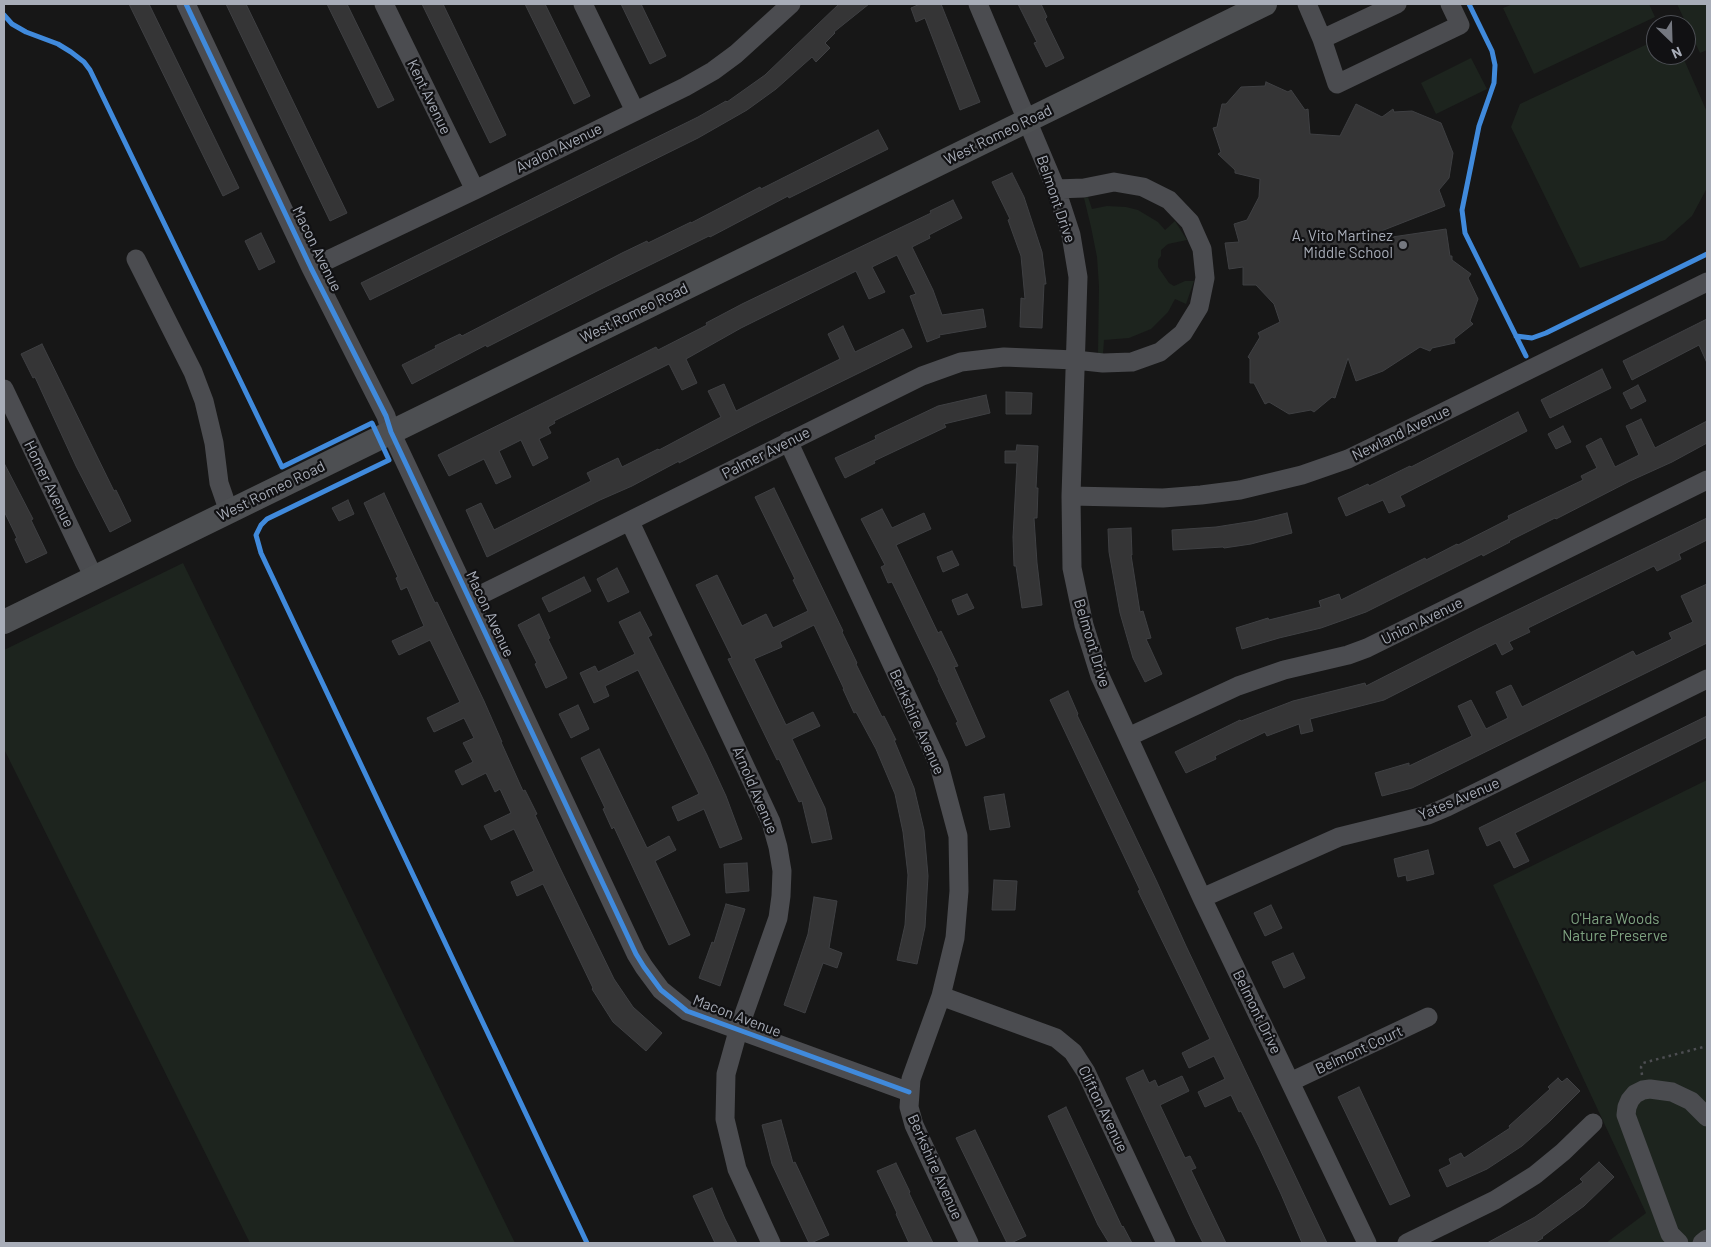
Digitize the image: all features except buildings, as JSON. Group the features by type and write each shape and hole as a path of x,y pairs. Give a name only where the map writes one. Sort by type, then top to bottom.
{"main road":[{"name":"West Romeo Road","path":"4,622 1265,4"}],"street":[{"name":"Macon Avenue","path":"186,4 311,268 386,416 391,432 644,967 661,990 688,1012 909,1092"},
{"name":"Kent Avenue","path":"384,4 475,190"},
{"path":"583,4 635,111"},
{"name":"Belmont Drive","path":"978,4 1056,189 1071,235 1078,277 1071,496 1072,568 1084,625 1100,676 1128,738 1366,1243"},
{"path":"1307,4 1322,40 1336,84 1460,25 1450,4"},
{"path":"1322,40 1397,4"},
{"name":"Avalon Avenue","path":"311,268 685,87 713,71 736,54 785,6"},
{"name":"Palmer Avenue","path":"470,600 922,376 961,362 1004,357 1102,363 1132,362 1160,352 1183,333 1199,307 1205,278 1202,249 1190,222 1169,200 1143,187 1114,182 1084,188 1056,189"},
{"path":"136,259 193,372 204,401 214,443 219,483 229,512"},
{"name":"Newland Avenue","path":"1071,496 1163,498 1201,495 1240,490 1302,475 1348,459 1381,444 1707,282"},
{"name":"Homer Avenue","path":"4,389 94,578"},
{"name":"Berkshire Avenue","path":"788,442 939,765 958,836 959,891 955,938 941,996 911,1077 909,1107 914,1125 969,1243"},
{"name":"Union Avenue","path":"1128,738 1245,684 1284,670 1348,655 1367,648 1707,480"},
{"name":"Arnold Avenue","path":"630,522 771,822 778,847 782,871 778,918 738,1030 726,1074 725,1119 737,1169 771,1243"},
{"name":"Yates Avenue","path":"1202,898 1340,837 1428,815 1447,807 1707,679"},
{"name":"Clifton Avenue","path":"941,996 1056,1038 1073,1052 1086,1072 1166,1243"},
{"name":"Belmont Court","path":"1290,1082 1428,1017"},
{"path":"1679,1243 1670,1234 1626,1115 1627,1108 1635,1094 1650,1089 1672,1092 1691,1101 1707,1117"},
{"path":"1407,1243 1495,1200 1527,1180 1563,1152 1593,1123"},
{"path":"1702,1243 1707,1239"}],"path":[{"path":"1643,1090 1641,1067 1643,1064 1707,1046"}],"green space":[{"path":"1513,4 1649,4 1654,15 1646,15 1646,21 1534,74 1503,8"},
{"path":"1677,4 1707,4 1707,50 1700,53 1696,44 1696,15 1682,15"},
{"path":"1646,45 1646,65 1686,65 1707,112 1707,188 1692,216 1665,240 1580,268 1511,127 1520,104"},
{"path":"1471,58 1487,89 1436,114 1421,83"},
{"path":"1088,197 1092,209 1107,206 1138,210 1158,222 1165,230 1175,221 1187,240 1168,244 1161,250 1158,267 1169,283 1174,286 1185,281 1194,281 1186,304 1175,299 1168,312 1151,329 1129,338 1104,340 1103,354 1098,354 1099,286 1097,257 1084,198"},
{"path":"183,563 515,1243 250,1243 4,749 4,650"},
{"name":"O'Hara Woods Nature Preserve","path":"1707,780 1707,1243 1606,1243 1646,1213 1493,885"}],"cycle path":[{"path":"186,4 311,268 386,416 391,432 636,954 644,967 661,990 687,1011 909,1092"},
{"path":"1469,4 1492,51 1495,65 1494,83 1479,126 1462,210 1465,233 1526,356"},
{"path":"4,15 12,24 26,32 58,44 71,52 84,62 90,70 282,467 372,423 389,460 267,519 261,525 256,535 261,553 587,1243"},
{"path":"1516,336 1532,338 1546,333 1707,254"}],"place":[{"name":"A. Vito Martinez Middle School","path":"1403,245"}]}
